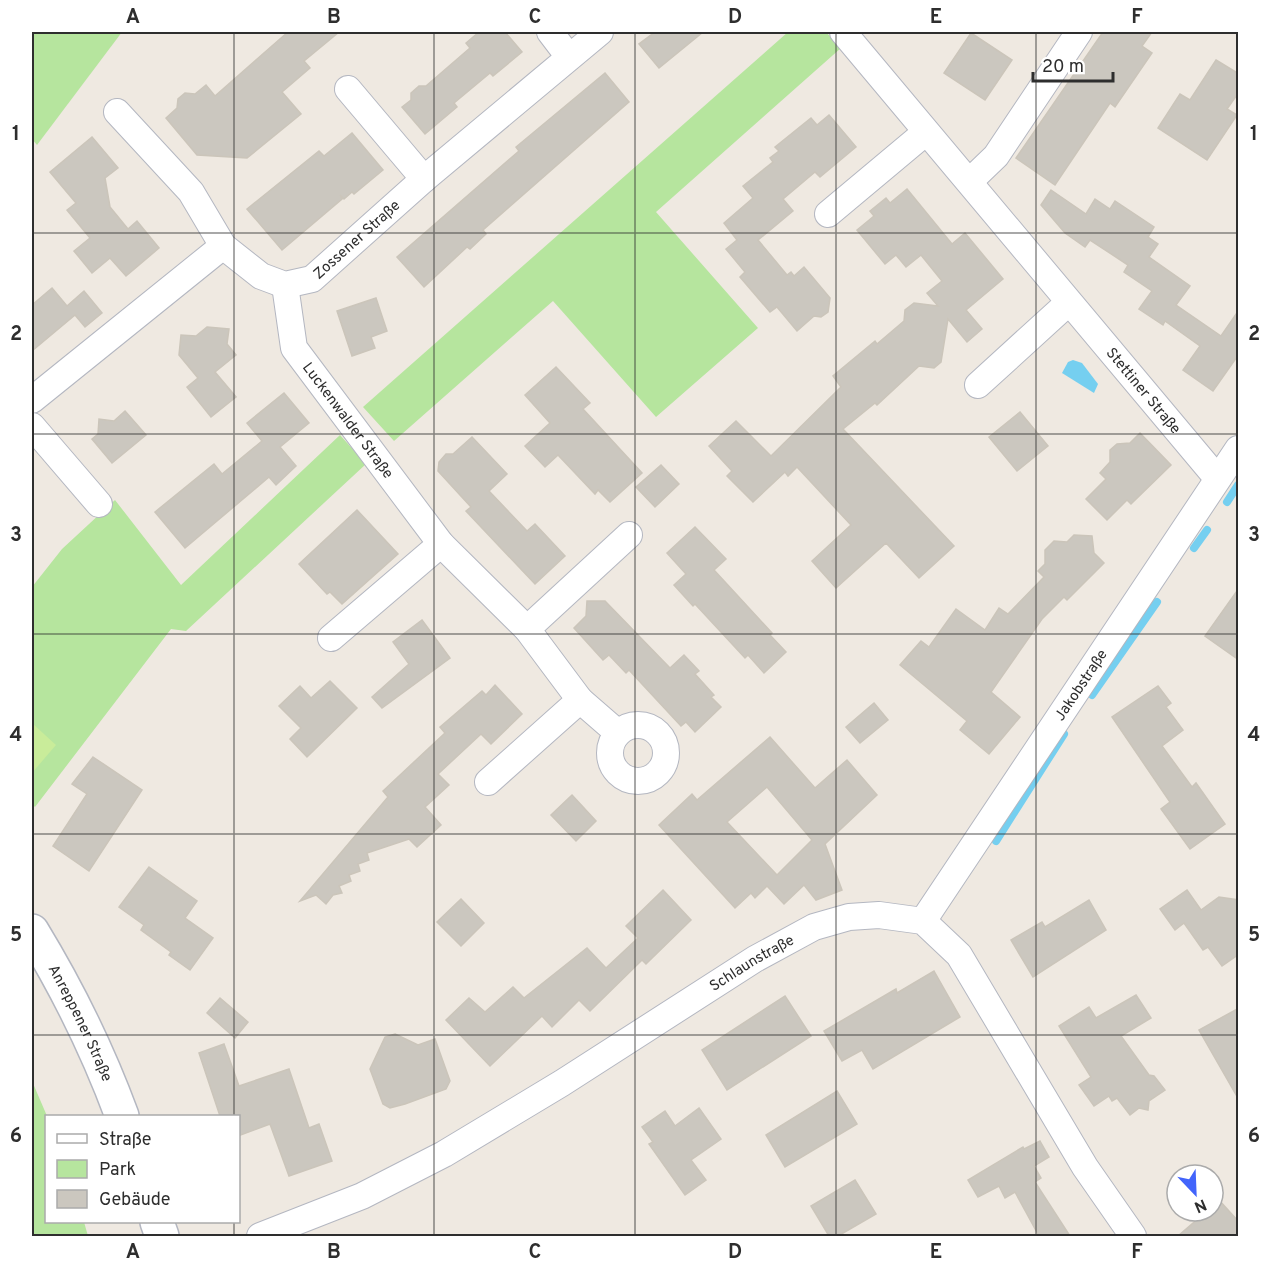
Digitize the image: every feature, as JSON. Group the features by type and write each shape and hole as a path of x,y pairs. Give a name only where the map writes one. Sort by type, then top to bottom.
{"street":[{"path":"550,32 569,57"},
{"name":"Zossener Straße","path":"285,285 312,279 424,178 600,32"},
{"name":"Stettiner Straße","path":"843,32 1217,478"},
{"path":"970,181 996,156 1079,32"},
{"path":"348,89 424,178"},
{"path":"117,112 191,192 223,246 261,276 285,285"},
{"path":"828,214 926,132"},
{"path":"32,399 223,246"},
{"name":"Luckenwalder Straße","path":"285,285 294,348 441,544 527,629 580,700 618,733"},
{"path":"978,385 1068,303"},
{"path":"32,426 99,504"},
{"name":"Jakobstraße","path":"923,921 1217,478 1239,449"},
{"path":"527,629 629,535"},
{"path":"331,638 441,544"},
{"path":"488,782 580,700"},
{"name":"Schlaunstraße","path":"260,1236 362,1196 444,1154 562,1083 755,960 814,927 859,916 879,915 923,921"},
{"path":"923,921 959,955 1085,1167 1133,1236"},
{"name":"Anreppener Straße","path":"32,930 68,991 105,1071 122,1115"}],"green space":[{"path":"32,32 122,32 37,145 32,139"},
{"path":"788,32 826,32 841,48 656,212 758,328 656,417 553,301 394,441 363,407"},
{"path":"340,435 366,464 186,631 171,629 35,807 32,804 32,587 62,549 115,500 181,585"},
{"path":"32,723 56,745 32,773"},
{"path":"32,1081 47,1115 45,1223 84,1223 88,1236 32,1236"}],"water":[{"path":"1073,360 1082,363 1098,384 1094,393 1062,373 1068,362"}],"building":[{"path":"288,32 339,32 304,61 310,68 282,92 301,114 247,158 197,155 166,118 177,108 178,99 185,93 195,94 206,85 215,96"},
{"path":"479,32 505,32 522,52 493,76 490,73 454,103 457,107 425,134 402,107 411,100 411,93 419,86 426,86 470,48 466,43"},
{"path":"655,32 703,32 659,68 639,44"},
{"path":"1103,32 1152,32 1142,46 1152,53 1115,107 1110,103 1055,185 1016,158"},
{"path":"971,33 1012,60 985,100 944,73"},
{"path":"1216,60 1239,74 1239,92 1227,109 1237,115 1207,160 1158,128 1180,94 1190,100"},
{"path":"605,73 629,102 483,230 486,234 470,249 467,247 424,287 397,257 519,151 516,147"},
{"path":"829,115 856,147 820,177 815,172 783,199 793,211 758,240 787,275 791,272 794,276 804,267 830,298 828,312 821,317 814,316 797,331 777,307 770,312 740,277 745,272 726,249 737,240 724,223 753,198 743,186 773,162 770,158 779,151 775,147 811,118 817,125"},
{"path":"352,133 383,170 354,194 352,192 344,199 340,195 342,199 282,250 247,209 319,151 324,156"},
{"path":"92,137 118,168 105,178 110,207 128,229 137,221 159,248 126,276 110,258 92,273 74,251 90,238 67,210 76,203 50,172"},
{"path":"907,189 952,244 965,233 1003,279 966,310 982,329 967,342 948,319 941,362 934,368 919,366 877,405 875,403 843,429 954,546 919,578 886,543 836,588 812,561 851,525 797,467 788,476 785,472 753,502 727,476 732,471 709,446 736,421 771,456 841,387 833,376 875,341 877,344 904,321 905,310 914,303 938,306 927,293 942,281 921,255 906,267 896,255 885,264 857,230 874,216 870,211 886,198 890,203"},
{"path":"1051,190 1086,214 1095,199 1110,209 1115,201 1154,227 1148,237 1158,244 1149,257 1190,286 1176,305 1221,336 1239,310 1239,354 1213,391 1183,370 1200,346 1165,321 1163,325 1139,309 1152,291 1124,272 1128,265 1090,240 1085,247 1065,233 1041,205"},
{"path":"52,288 67,306 84,291 102,313 85,327 75,315 32,351 32,305"},
{"path":"376,298 387,331 371,337 375,348 352,356 337,311"},
{"path":"207,327 229,329 227,344 236,355 215,372 236,397 211,417 187,387 198,378 179,355 181,335 196,336"},
{"path":"556,367 590,403 583,409 642,473 610,502 598,490 595,494 558,455 545,467 525,446 550,423 525,395"},
{"path":"284,393 309,423 280,447 296,466 276,485 269,477 185,548 155,512 214,464 222,474 262,441 247,423"},
{"path":"125,411 146,435 112,463 92,439 98,434 99,419 114,421"},
{"path":"1020,412 1048,446 1017,471 989,437"},
{"path":"1140,433 1171,465 1131,504 1127,500 1107,520 1086,499 1106,479 1100,473 1110,462 1110,450 1117,444 1130,443"},
{"path":"472,437 507,474 489,491 527,531 535,524 565,556 535,584 466,511 471,507 438,471 439,462 446,454 453,454"},
{"path":"661,465 679,484 655,507 636,487"},
{"path":"357,510 398,554 342,604 330,592 327,594 299,564"},
{"path":"695,527 726,559 714,570 772,633 770,635 786,652 764,673 748,655 745,658 695,604 693,606 674,585 686,574 667,553"},
{"path":"1074,535 1092,536 1094,553 1104,563 1067,600 1064,597 1042,619 991,692 1020,717 989,754 960,730 967,721 900,665 921,641 929,647 956,609 985,630 999,608 1008,614 1044,577 1038,571 1045,564 1045,550 1054,541 1067,542"},
{"path":"1239,588 1239,660 1205,636"},
{"path":"587,601 605,601 670,668 684,655 699,671 695,674 714,695 711,697 721,707 695,732 686,722 681,726 629,670 626,673 609,655 603,660 574,628 586,616"},
{"path":"422,620 450,658 382,708 372,697 409,664 393,642"},
{"path":"330,681 357,708 307,757 290,739 301,728 279,706 300,686 311,698"},
{"path":"495,685 522,714 491,744 481,734 438,774 449,785 425,807 441,825 417,847 409,839 367,853 369,860 358,864 360,871 349,875 351,881 339,886 342,893 333,895 326,904 316,895 300,901 388,797 383,791 445,733 440,727 482,691 486,695"},
{"path":"1158,686 1171,703 1166,707 1183,730 1162,746 1192,787 1196,783 1225,824 1190,849 1161,809 1170,802 1112,717"},
{"path":"874,703 888,720 860,743 846,727"},
{"path":"770,737 815,788 847,760 877,795 825,844 842,890 816,900 804,885 784,904 767,886 755,898 751,893 735,908 659,825 692,794 697,800","holes":["767,787 812,840 777,875 727,822"]},
{"path":"93,757 142,790 89,871 53,846 87,794 72,784"},
{"path":"572,795 596,821 576,841 551,815"},
{"path":"149,867 197,901 185,918 213,938 190,970 169,955 171,952 141,930 144,925 119,907"},
{"path":"663,890 691,920 646,964 642,960 590,1011 579,1000 552,1027 542,1016 490,1066 446,1020 469,998 485,1012 513,987 524,998 587,948 606,968 638,938 626,926"},
{"path":"1187,890 1201,910 1219,897 1239,900 1239,954 1222,966 1208,947 1203,950 1184,923 1175,930 1160,909"},
{"path":"461,899 484,923 461,946 437,922"},
{"path":"1089,900 1106,930 1033,977 1011,940 1042,922 1045,927"},
{"path":"934,971 960,1017 873,1069 862,1050 842,1061 824,1031 896,989 897,993"},
{"path":"1136,995 1151,1018 1121,1036 1149,1075 1154,1076 1165,1090 1149,1101 1148,1110 1139,1108 1130,1115 1117,1098 1112,1101 1109,1096 1094,1106 1079,1085 1091,1077 1059,1026 1089,1007 1096,1018"},
{"path":"785,996 811,1036 727,1090 702,1050"},
{"path":"220,998 248,1022 235,1038 207,1013"},
{"path":"1239,1008 1239,1100 1199,1030"},
{"path":"395,1034 418,1045 435,1039 450,1081 446,1089 390,1108 383,1104 370,1069 385,1037"},
{"path":"224,1044 239,1086 289,1069 309,1128 319,1124 332,1161 289,1176 270,1124 240,1135 240,1115 220,1115 199,1053"},
{"path":"837,1091 857,1124 785,1167 766,1135"},
{"path":"699,1108 721,1139 691,1160 706,1180 685,1195 649,1144 653,1142 642,1127 665,1111 675,1126"},
{"path":"1040,1141 1049,1157 1034,1166 1041,1178 1035,1182 1070,1236 1039,1236 1015,1192 1005,1198 999,1186 978,1197 968,1180 1023,1147 1024,1149"},
{"path":"855,1180 876,1214 838,1236 829,1236 811,1206"},
{"path":"1225,1207 1239,1222 1239,1236 1178,1236 1193,1223 1225,1223"}],"waterway":[{"path":"1227,502 1238,485"},
{"path":"1194,548 1207,530"},
{"path":"1092,695 1157,602"},
{"path":"996,841 1064,734"}]}
